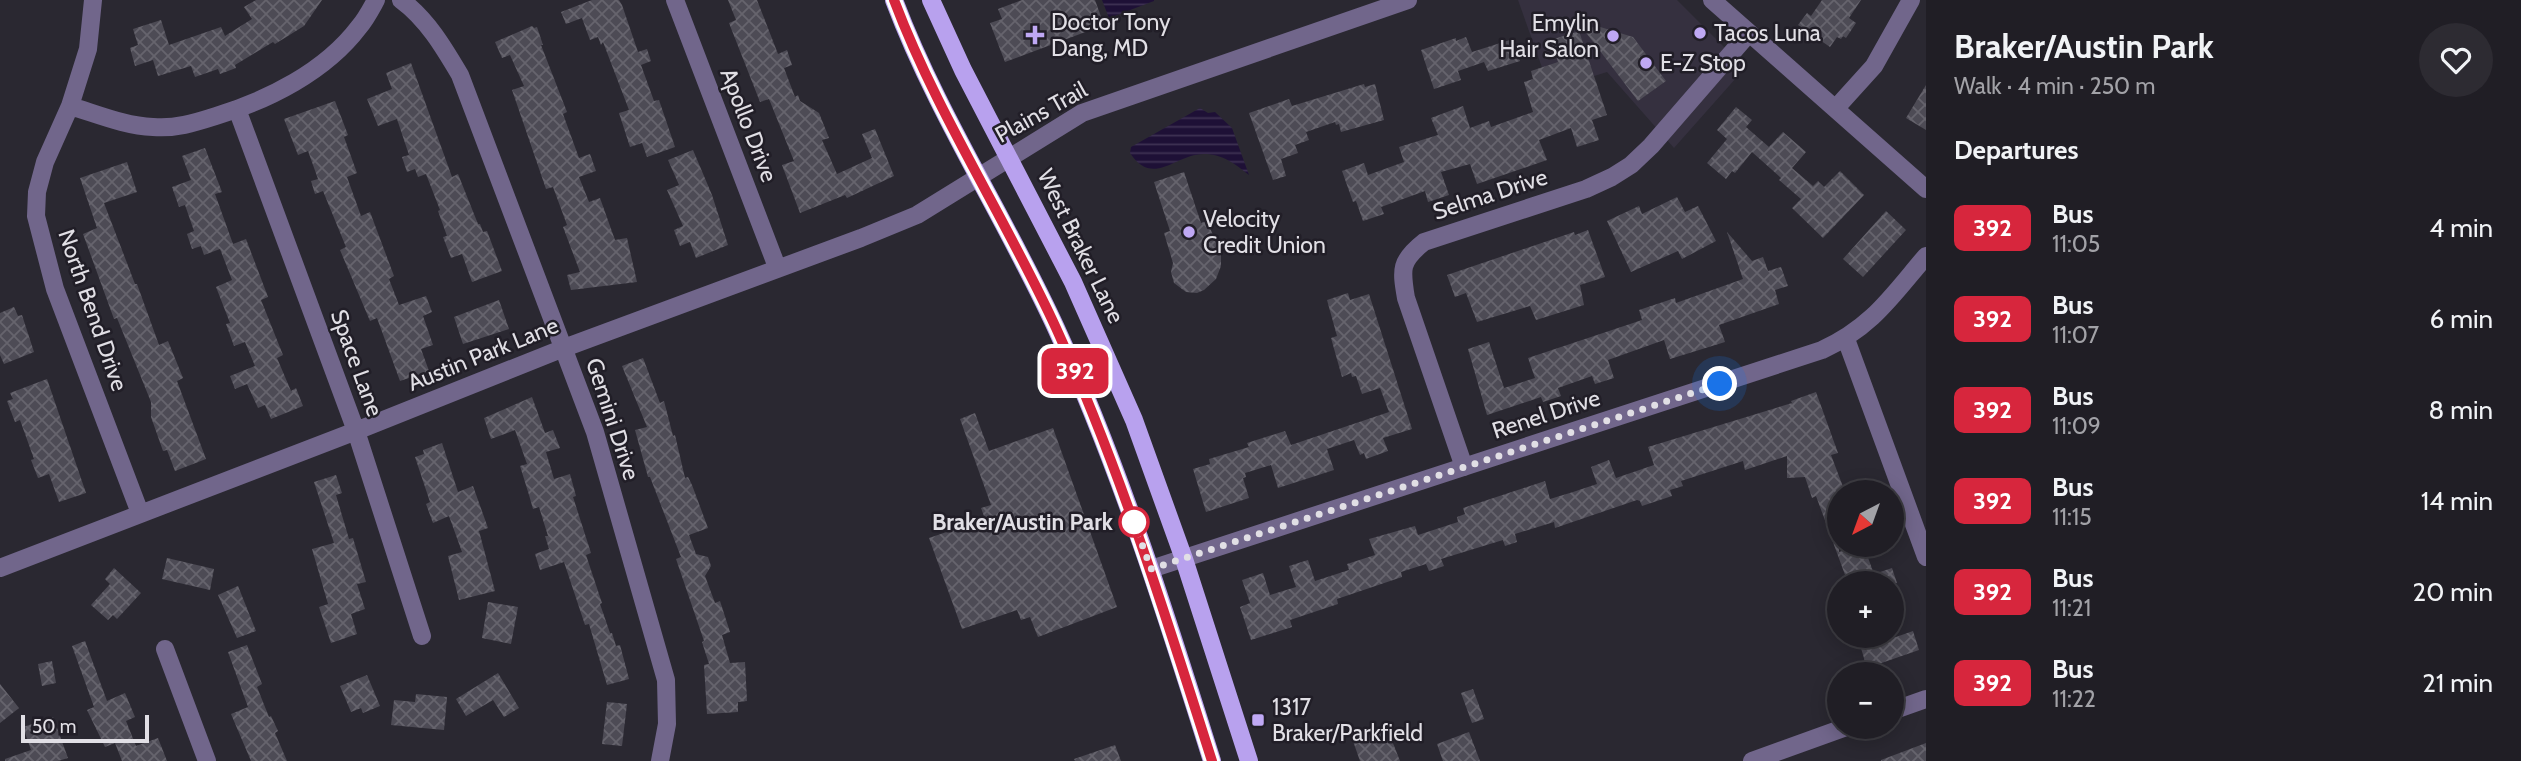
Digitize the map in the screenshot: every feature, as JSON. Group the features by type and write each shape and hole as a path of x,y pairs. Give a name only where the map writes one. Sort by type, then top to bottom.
{"main road":[{"path":"894,0 926,76 980,176 1080,380 1151,569 1212,761"},
{"name":"West Braker Lane","path":"931,0 938,20 1099,337 1155,476 1249,761"}],"street":[{"name":"North Bend Drive","path":"93,0 88,49 70,106 45,162 37,192 36,216 55,289 140,513"},
{"path":"70,106 121,122 152,127 183,127 237,109 274,93 308,73 335,52 359,27 376,0"},
{"name":"Gemini Drive","path":"401,0 411,7 437,38 460,75 595,432 666,680 667,724 660,761"},
{"name":"Apollo Drive","path":"675,0 777,267"},
{"name":"Plains Trail","path":"980,176 1082,113 1408,0"},
{"path":"1712,0 1926,189"},
{"path":"1836,108 1874,66 1911,0"},
{"name":"Selma Drive","path":"1464,467 1406,298 1402,274 1404,262 1411,252 1424,242 1586,189 1612,177 1651,146 1749,33"},
{"name":"Space Lane","path":"237,109 356,431 422,636"},
{"name":"Austin Park Lane","path":"0,568 564,348 861,238 917,215 980,176"},
{"name":"Renel Drive","path":"1151,569 1822,350 1846,339 1879,312 1926,256"},
{"path":"1846,339 1926,557"},
{"path":"165,649 207,761"},
{"path":"1904,707 1926,699"},
{"path":"1752,761 1827,734"}],"shaded area":[{"path":"1102,0 1154,0 1154,1 1109,18"},
{"path":"1518,0 1677,0 1745,68 1674,148 1607,72 1550,90"},
{"path":"1200,108 1208,113 1215,112 1232,128 1249,175 1228,160 1211,154 1193,155 1156,169 1147,168 1130,153 1131,147"}],"building":[{"path":"256,0 322,0 304,26 235,65 236,68 220,74 218,69 195,77 191,66 158,76 153,60 135,66 130,48 138,45 133,29 161,20 169,45 221,27 225,36 252,19 244,7"},
{"path":"592,0 619,0 638,52 647,49 651,61 641,65 654,101 659,100 675,147 647,157 642,143 630,147 619,113 629,110 603,42 601,45 598,37 590,40 582,18 566,24 561,12"},
{"path":"728,0 757,0 778,54 787,50 792,65 784,68 795,97 798,95 800,101 819,113 829,138 822,140 837,174 872,158 862,134 875,129 894,176 847,198 845,195 800,213 782,165 794,161 769,99 760,102 729,23 736,20"},
{"path":"1022,0 1095,0 1104,25 1005,62 990,23 1002,19 998,9"},
{"path":"1822,0 1861,0 1849,18 1856,23 1846,38 1837,37 1830,47 1798,25 1807,13 1811,16"},
{"path":"532,26 537,27 541,45 567,112 563,114 579,158 590,154 596,171 579,177 589,202 600,198 615,240 627,238 637,282 571,290 567,275 580,272 563,227 567,225 553,187 546,189 512,90 524,86 510,55 502,58 495,42"},
{"path":"1597,26 1633,37 1666,81 1638,101 1584,30"},
{"path":"1579,31 1607,115 1592,120 1599,140 1577,147 1571,128 1539,140 1547,160 1477,184 1470,164 1441,172 1449,195 1428,202 1425,191 1381,207 1384,214 1363,221 1342,171 1364,163 1368,175 1404,162 1399,147 1438,135 1431,118 1463,106 1470,128 1489,121 1491,127 1533,112 1524,82 1533,79 1531,71 1558,62 1551,40"},
{"path":"1466,37 1472,52 1513,39 1520,61 1488,71 1484,62 1458,71 1461,80 1434,89 1421,50"},
{"path":"411,63 452,177 458,174 478,224 483,232 487,231 502,271 472,282 462,254 451,258 443,237 447,236 438,211 440,210 426,174 418,177 415,169 407,172 402,157 409,155 397,119 378,126 367,99 392,89 386,73"},
{"path":"1364,84 1365,87 1375,84 1384,120 1341,132 1339,124 1336,125 1335,122 1306,132 1309,140 1295,145 1298,153 1281,159 1286,176 1273,180 1249,113 1289,99 1292,106"},
{"path":"1926,85 1926,130 1906,118"},
{"path":"335,101 348,135 344,137 357,173 347,177 361,216 370,212 394,276 389,279 399,305 426,296 432,312 423,316 433,345 421,349 429,371 400,381 377,318 370,321 340,250 346,247 323,191 315,194 311,181 318,179 308,151 298,155 284,119"},
{"path":"1736,107 1752,120 1746,127 1769,147 1783,132 1806,152 1792,168 1813,186 1818,181 1824,187 1840,171 1864,195 1823,238 1792,208 1801,199 1752,152 1735,173 1732,171 1726,179 1707,163 1727,139 1717,130"},
{"path":"205,148 222,192 215,194 233,244 246,239 268,297 261,300 283,355 277,358 291,391 296,388 303,406 271,419 265,405 258,408 247,384 235,389 230,376 255,366 245,342 234,346 226,324 230,323 216,287 232,280 220,249 204,255 201,246 192,249 187,234 194,231 185,205 179,207 172,187 191,180 182,156"},
{"path":"693,150 712,195 728,245 696,258 690,242 680,246 674,230 683,226 667,190 679,185 668,160"},
{"path":"127,162 137,192 104,203 159,345 168,341 183,378 177,381 206,459 175,471 167,450 163,451 151,417 151,402 117,318 114,319 83,234 97,228 80,178"},
{"name":"Velocity Credit Union","path":"1184,172 1201,223 1207,221 1221,254 1221,266 1216,279 1197,293 1186,292 1174,283 1171,272 1173,263 1164,233 1170,231 1154,182"},
{"path":"1677,197 1685,212 1698,206 1716,241 1682,259 1678,251 1631,272 1607,221 1639,206 1642,214"},
{"path":"1886,211 1906,230 1863,277 1843,259"},
{"path":"1588,230 1605,277 1580,285 1584,305 1536,320 1530,306 1477,322 1466,293 1455,297 1447,275 1574,232 1575,235"},
{"path":"1727,232 1752,261 1763,257 1768,271 1781,267 1788,286 1775,290 1779,304 1719,325 1725,342 1670,359 1664,340 1608,360 1614,378 1595,384 1592,376 1558,388 1561,396 1543,402 1541,397 1487,415 1468,349 1489,342 1504,388 1535,378 1528,358 1642,320 1639,310 1675,298 1676,303 1743,279"},
{"path":"1348,293 1350,300 1369,294 1412,429 1383,438 1388,451 1366,459 1364,453 1360,455 1354,440 1327,449 1334,470 1278,488 1271,465 1245,473 1246,477 1243,478 1249,498 1206,512 1193,469 1210,464 1209,459 1249,447 1247,443 1285,431 1291,445 1389,412 1380,388 1362,394 1356,376 1352,377 1351,373 1342,377 1331,338 1337,336 1327,300"},
{"path":"499,300 509,329 463,344 454,317"},
{"path":"14,307 18,316 22,315 34,352 4,364 0,355 0,313"},
{"path":"643,358 660,403 664,401 685,478 688,477 692,485 708,528 689,535 696,554 708,557 711,566 705,576 715,603 720,601 730,632 722,635 730,663 745,662 747,701 738,702 738,712 707,714 704,665 709,664 702,642 704,641 676,559 681,557 648,477 635,430 647,427 622,366"},
{"path":"47,379 86,493 59,502 49,474 38,478 20,420 15,422 7,401 13,399 10,393"},
{"path":"1816,392 1838,453 1831,455 1840,480 1827,480 1827,526 1816,496 1812,498 1805,477 1787,478 1787,456 1745,470 1743,461 1681,481 1683,486 1670,490 1672,496 1642,506 1637,500 1555,528 1554,522 1515,534 1517,542 1505,546 1503,540 1441,559 1444,566 1429,571 1426,564 1401,572 1402,577 1337,599 1338,604 1290,620 1292,627 1251,640 1240,607 1250,603 1242,580 1263,573 1270,595 1296,587 1289,566 1308,560 1315,581 1349,570 1347,564 1375,555 1369,539 1415,526 1418,535 1458,522 1457,517 1465,514 1463,508 1545,481 1550,499 1573,492 1597,484 1591,467 1609,460 1616,478 1654,465 1648,447 1792,403 1791,401"},
{"path":"532,397 545,433 553,430 560,448 546,452 554,479 570,474 576,496 573,497 591,553 586,555 602,603 600,604 616,646 620,645 629,679 607,685 589,624 585,625 564,562 540,570 535,554 549,549 545,536 548,536 539,507 533,509 520,466 527,464 515,430 491,439 484,418"},
{"path":"975,413 989,451 1053,428 1117,607 1038,637 1030,617 1021,620 1017,610 962,629 929,538 985,519 981,508 991,505 960,419"},
{"path":"442,443 458,492 473,486 488,528 479,531 495,591 459,600 448,556 462,552 449,516 433,523 426,504 430,502 415,457 424,454 423,450"},
{"path":"336,475 342,493 336,495 366,582 357,584 365,609 351,614 357,634 331,643 319,607 328,604 312,549 334,543 314,482"},
{"path":"1838,557 1868,557 1873,571 1844,571"},
{"path":"167,558 214,569 210,590 162,579"},
{"path":"114,568 141,593 117,619 113,615 108,620 91,605 110,584 105,579"},
{"path":"238,586 256,631 237,638 218,595"},
{"path":"488,602 518,607 511,644 482,638"},
{"path":"1913,631 1919,650 1884,662 1865,662 1861,648 1904,648 1904,634"},
{"path":"85,641 107,701 125,693 135,717 126,721 136,746 158,738 167,761 122,761 115,743 105,747 87,710 94,707 72,646"},
{"path":"247,645 262,684 257,687 278,731 275,733 287,761 251,761 231,714 248,707 228,652"},
{"path":"52,661 56,683 42,686 38,664"},
{"path":"498,673 519,708 504,717 493,700 466,716 456,699"},
{"path":"367,675 380,706 363,713 361,708 351,712 340,686"},
{"path":"0,684 19,708 0,723"},
{"path":"1473,689 1484,719 1472,723 1461,693"},
{"path":"416,694 447,697 444,730 391,725 394,700 415,702"},
{"path":"607,702 627,704 622,746 602,744"},
{"path":"53,717 68,758 58,761 5,761 31,750 23,727"},
{"path":"1387,728 1400,761 1360,761 1353,741"},
{"path":"1469,732 1480,761 1443,761 1437,744"},
{"path":"1926,743 1926,761 1881,761 1881,760"},
{"path":"1115,745 1121,761 1074,759"}],"bus line":[{"name":"392","path":"894,0 926,76 980,176 1080,380 1151,569 1212,761"}],"place":[{"name":"Tacos Luna","path":"1700,33"},
{"name":"Doctor Tony Dang, MD","path":"1035,35"},
{"name":"Emylin Hair Salon","path":"1613,36"},
{"name":"E-Z Stop","path":"1646,63"},
{"name":"Velocity Credit Union","path":"1189,232"},
{"name":"Braker/Austin Park","path":"1134,522"},
{"name":"1317 Braker/Parkfield","path":"1258,720"}],"route":[{"path":"1134,522 1151,569 1720,384"}]}
